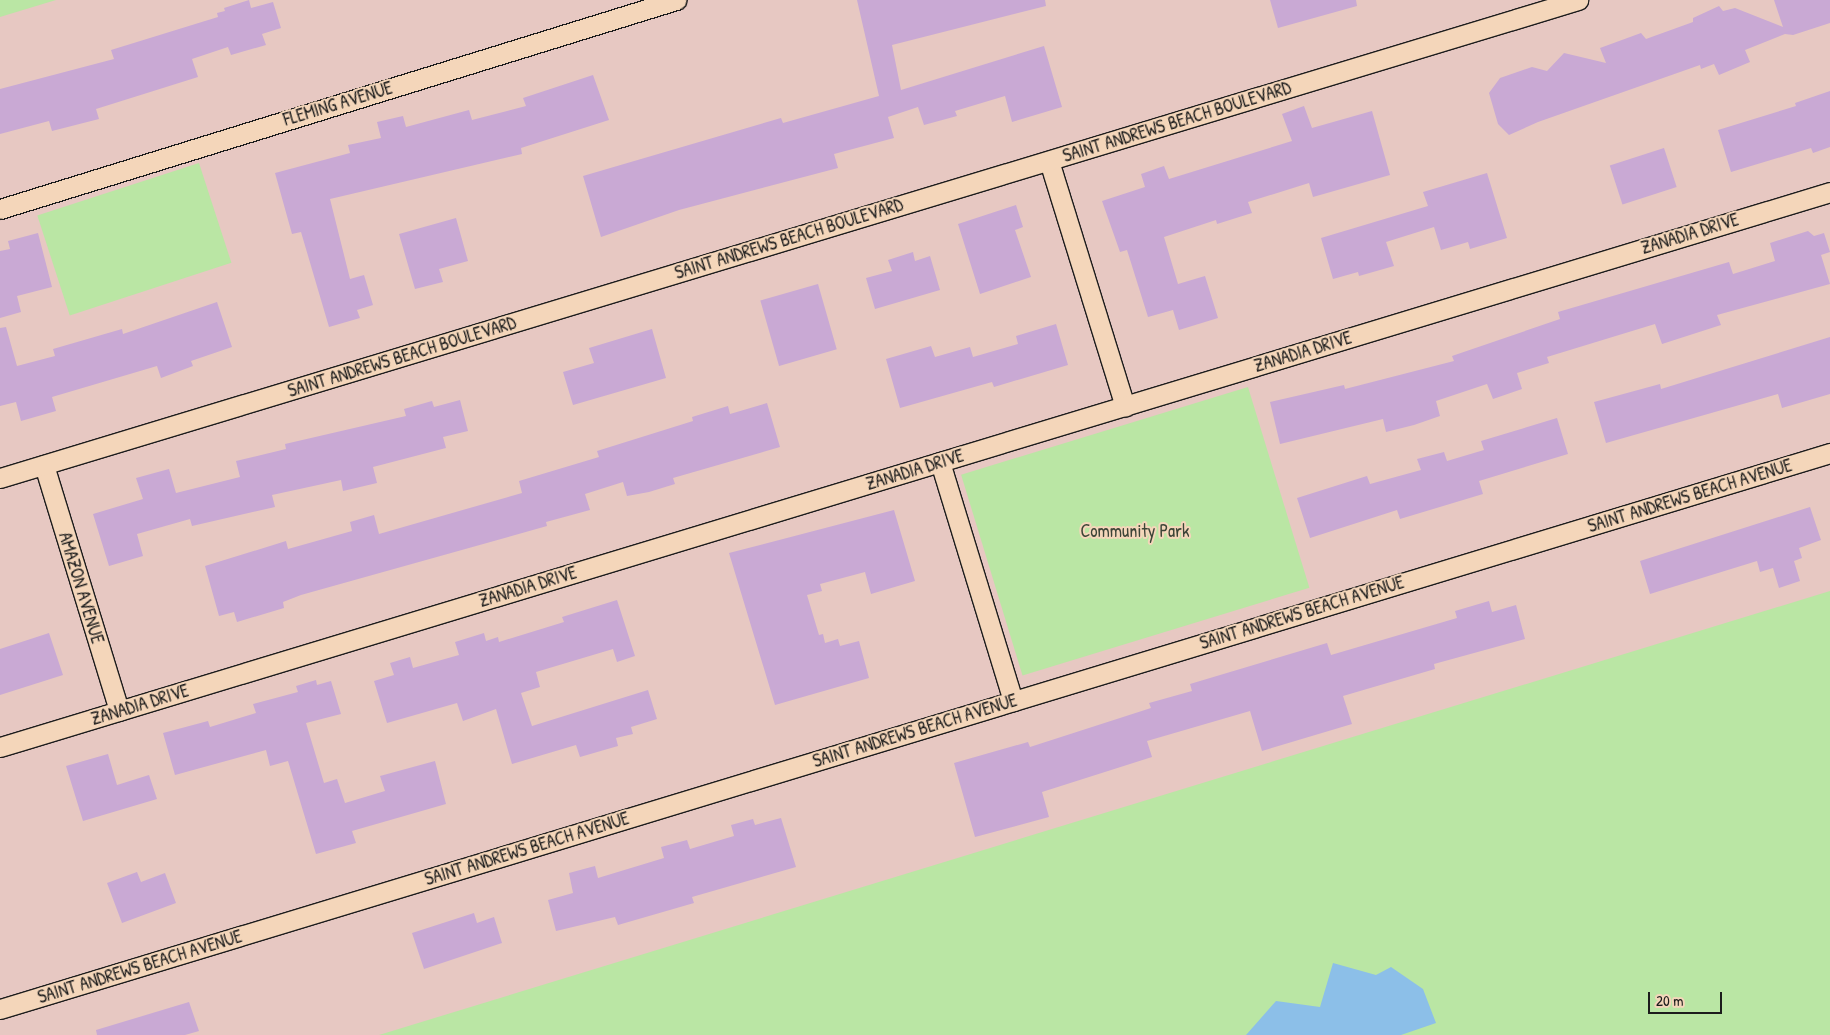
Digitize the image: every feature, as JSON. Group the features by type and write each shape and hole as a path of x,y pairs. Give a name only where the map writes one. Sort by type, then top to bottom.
{"street":[{"name":"FLEMING AVENUE","path":"0,209 676,0"},
{"name":"SAINT ANDREWS BEACH BOULEVARD","path":"0,478 1578,0"},
{"path":"1049,161 1124,406"},
{"name":"ZANADIA DRIVE","path":"0,747 1830,192"},
{"name":"SAINT ANDREWS BEACH AVENUE","path":"0,1009 1830,453"},
{"path":"940,462 1013,701"},
{"name":"AMAZON AVENUE","path":"44,465 119,711"}],"green space":[{"path":"0,0 56,0 0,17"},
{"path":"199,163 231,263 70,315 37,216"},
{"name":"Community Park","path":"1248,387 1309,588 1023,676 961,475"},
{"path":"1830,591 1830,1035 379,1035"}],"water":[{"path":"1333,963 1376,975 1391,967 1423,989 1436,1023 1401,1035 1246,1035 1276,1001 1320,1007"}],"building":[{"path":"249,0 251,8 273,2 281,28 262,34 266,45 231,55 228,47 192,59 198,77 96,109 99,119 52,131 49,121 0,134 0,89 114,59 111,50 218,17 217,13 225,11 224,8"},
{"path":"857,0 1045,0 1046,6 892,45 901,90 1044,46 1062,107 1012,122 1005,96 955,111 957,116 924,125 918,107 888,117 894,138 834,154 838,168 679,210 601,237 583,176 781,118 783,123 879,96"},
{"path":"1270,0 1356,0 1357,6 1278,28"},
{"path":"1774,0 1830,0 1830,23 1793,35 1785,34 1745,50 1750,62 1719,75 1714,64 1701,69 1700,65 1538,122 1509,135 1498,124 1489,93 1500,78 1532,67 1547,71 1564,53 1606,63 1600,48 1641,33 1646,39 1693,22 1693,18 1719,6 1723,11 1735,8 1783,27"},
{"path":"593,75 609,120 521,148 522,154 330,199 350,279 364,275 373,305 357,310 360,318 329,327 301,232 292,234 275,173 350,153 348,145 381,138 377,122 403,116 406,127 469,110 472,120 526,106 523,98"},
{"path":"1830,91 1830,147 1813,153 1811,148 1731,172 1718,130 1796,106 1795,103"},
{"path":"1304,106 1312,128 1372,111 1390,175 1313,197 1309,183 1248,202 1252,213 1217,224 1216,220 1164,237 1178,284 1205,276 1218,318 1179,330 1173,310 1148,317 1127,250 1120,252 1102,201 1145,187 1141,174 1164,166 1169,179 1292,141 1282,114"},
{"path":"1664,148 1677,187 1622,205 1610,166"},
{"path":"1487,173 1507,238 1470,249 1468,242 1441,250 1434,227 1386,242 1394,266 1359,276 1358,272 1333,279 1321,238 1428,206 1423,192"},
{"path":"1016,205 1023,227 1015,230 1031,277 980,294 958,224"},
{"path":"456,218 468,261 439,269 443,282 415,289 399,234"},
{"path":"1808,231 1814,236 1824,233 1830,252 1821,255 1830,284 1717,315 1721,325 1662,344 1655,324 1547,357 1549,363 1517,373 1522,389 1493,399 1487,384 1436,401 1440,416 1414,425 1386,432 1383,419 1280,444 1270,402 1344,385 1345,389 1454,361 1452,356 1560,319 1558,312 1729,262 1733,274 1775,261 1770,243"},
{"path":"38,233 52,287 17,296 21,312 0,318 0,251 10,249 8,241"},
{"path":"913,252 915,261 930,256 940,290 875,309 866,278 892,271 888,260"},
{"path":"818,284 837,349 779,366 760,301"},
{"path":"217,302 232,347 191,361 193,366 161,378 157,366 52,397 56,411 21,421 16,402 0,406 0,328 6,327 17,366 55,356 53,349 122,329 123,334"},
{"path":"1056,324 1068,365 994,387 992,382 900,408 886,359 931,346 935,357 970,347 973,357 1018,344 1016,336"},
{"path":"652,329 666,378 573,405 563,372 594,363 589,348"},
{"path":"1830,337 1830,394 1782,408 1778,394 1606,443 1594,402 1660,384 1661,389"},
{"path":"460,400 468,431 443,437 446,448 373,467 377,483 343,491 341,480 272,495 275,507 192,526 190,519 137,534 143,556 109,566 93,514 143,499 136,478 169,469 176,493 240,477 236,461 286,449 285,444 406,416 404,409 432,401 434,407"},
{"path":"767,403 780,447 673,478 675,484 649,492 627,496 623,482 585,494 590,510 546,522 547,526 301,595 283,602 284,608 237,622 234,612 219,616 205,566 286,541 288,549 352,531 350,522 374,515 379,534 522,493 519,481 599,457 597,451 693,421 692,417 728,406 730,414"},
{"path":"1557,418 1568,454 1479,481 1483,494 1400,519 1397,510 1310,538 1297,498 1367,476 1370,484 1421,470 1417,459 1444,452 1447,461 1484,450 1481,441"},
{"path":"1810,507 1821,540 1799,548 1802,558 1794,561 1800,581 1779,588 1773,568 1760,572 1757,561 1650,594 1640,561"},
{"path":"894,510 915,581 871,594 865,572 820,584 822,591 807,595 819,635 823,634 825,643 838,639 840,646 859,641 869,678 775,705 729,553"},
{"path":"617,600 635,656 617,662 613,649 536,672 540,687 521,693 532,726 648,690 657,719 631,727 633,734 616,738 618,746 580,757 576,745 512,764 496,709 463,721 457,703 387,723 374,681 394,675 390,663 410,657 413,668 459,655 455,642 484,633 486,641 498,637 499,642 564,622 562,617"},
{"path":"1489,601 1492,612 1516,605 1525,639 1434,664 1435,669 1343,696 1352,724 1262,751 1250,711 1147,741 1152,757 1042,792 1049,817 975,837 954,763 1028,742 1030,747 1151,708 1149,703 1192,691 1190,684 1327,643 1331,655 1457,618 1455,611"},
{"path":"49,633 63,675 0,695 0,649"},
{"path":"316,680 317,685 331,681 341,714 306,723 324,783 337,779 345,803 385,791 380,776 435,761 446,804 352,831 356,843 316,854 288,761 270,766 266,750 175,775 163,733 208,721 210,727 256,713 253,704 298,692 296,686"},
{"path":"108,754 117,785 149,775 157,799 83,821 66,766"},
{"path":"781,818 796,867 692,897 694,903 618,925 615,917 556,931 548,900 573,893 569,873 595,866 598,878 664,858 661,847 687,840 690,849 734,836 731,825 753,819 755,825"},
{"path":"137,872 141,882 165,873 176,903 122,923 107,883"},
{"path":"474,913 477,923 494,917 502,943 424,969 412,933"},
{"path":"189,1002 199,1031 185,1035 97,1035 96,1030"}]}
